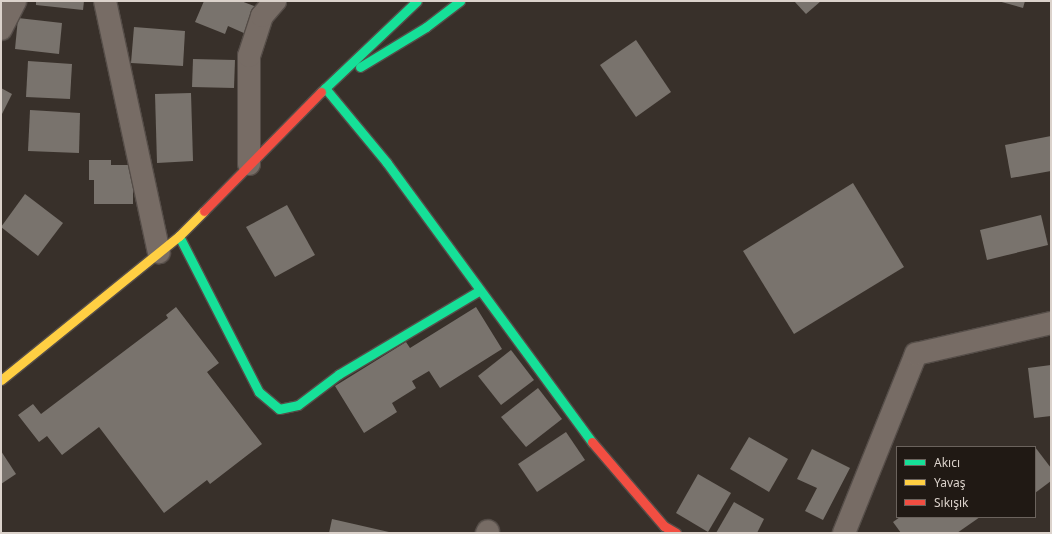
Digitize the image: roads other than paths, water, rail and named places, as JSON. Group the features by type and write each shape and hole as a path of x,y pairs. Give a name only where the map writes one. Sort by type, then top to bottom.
{"street":[{"path":"1,29 15,1"},
{"path":"105,1 159,252"},
{"path":"249,164 249,56 262,16 275,1"},
{"path":"1,380 179,236 325,88 417,1"},
{"path":"325,88 426,27 460,1"},
{"path":"325,88 387,163 479,291 606,461 664,526 676,533"},
{"path":"179,236 259,392 279,410 298,405 339,374 479,291"},
{"path":"844,533 916,354 1051,323"}]}
